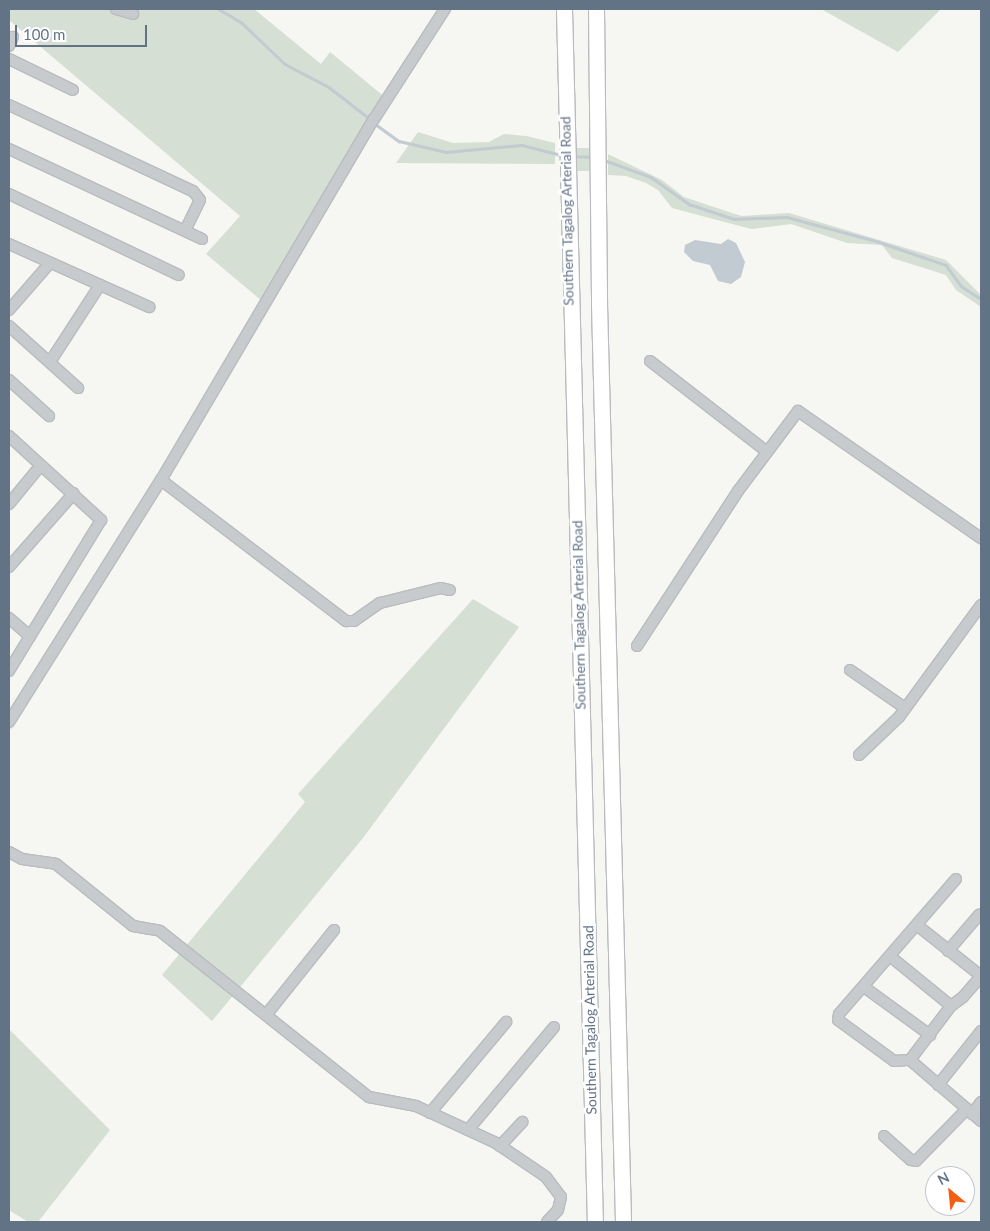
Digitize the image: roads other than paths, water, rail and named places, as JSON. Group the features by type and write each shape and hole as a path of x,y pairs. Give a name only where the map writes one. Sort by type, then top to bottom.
{"highway":[{"name":"Southern Tagalog Arterial Road","path":"564,9 565,114 594,1222"},
{"name":"Southern Tagalog Arterial Road","path":"596,9 600,304 623,1222"}],"street":[{"path":"116,9 133,14"},
{"path":"9,722 161,480 372,123 445,9"},
{"path":"9,59 73,90"},
{"path":"9,105 193,191 200,200 185,231"},
{"path":"9,150 202,239"},
{"path":"9,194 179,275"},
{"path":"10,246 149,307"},
{"path":"9,310 50,263"},
{"path":"50,362 100,285"},
{"path":"9,326 78,388"},
{"path":"650,361 766,451"},
{"path":"9,380 49,416"},
{"path":"636,646 766,451 798,411 981,538"},
{"path":"9,436 98,515 100,525 9,670"},
{"path":"10,498 41,465"},
{"path":"161,480 346,621 354,621 388,601 441,588 450,590"},
{"path":"9,567 74,493"},
{"path":"859,755 905,708 981,605"},
{"path":"9,618 30,636"},
{"path":"850,670 905,708"},
{"path":"9,852 22,859 56,864 133,926 160,931 370,1097 416,1106 500,1146 546,1177 558,1191 558,1210 549,1221"},
{"path":"956,879 891,957 838,1014 838,1020 894,1061 910,1060 981,1121"},
{"path":"948,951 979,915"},
{"path":"910,1060 951,1006 963,997 981,976 918,926"},
{"path":"266,1015 334,930"},
{"path":"891,957 951,1006"},
{"path":"864,987 930,1034"},
{"path":"430,1113 506,1022"},
{"path":"468,1130 554,1027"},
{"path":"938,1085 981,1031"},
{"path":"884,1136 911,1160 916,1161 981,1102"},
{"path":"500,1146 522,1122"}],"waterway":[{"path":"219,9 242,23 285,64 329,87 370,119"},
{"path":"374,123 399,141 446,152 522,145 561,155"},
{"path":"572,156 591,157"},
{"path":"604,160 651,177 689,204 734,219 787,217 876,241 946,265 961,286 981,299"}]}
